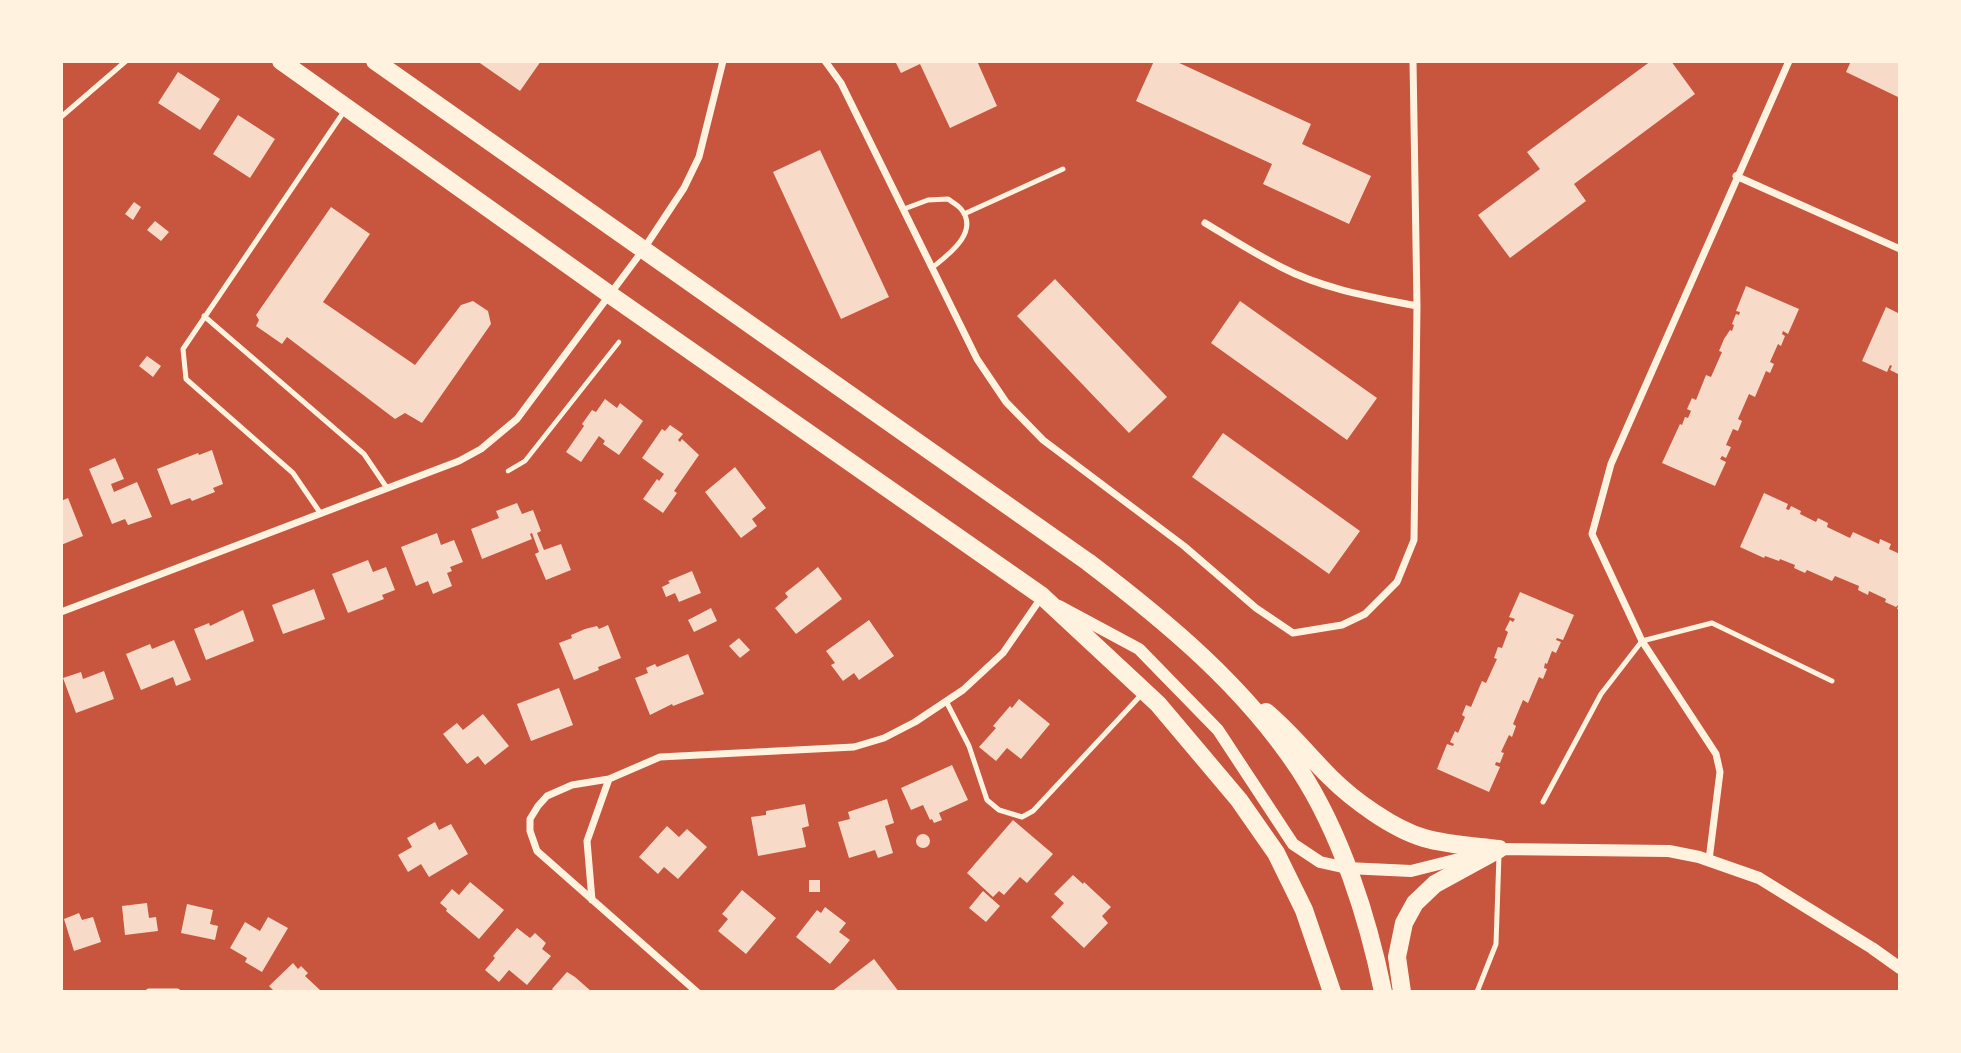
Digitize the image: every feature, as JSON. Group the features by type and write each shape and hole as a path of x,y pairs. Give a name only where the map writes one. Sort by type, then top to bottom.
{"main road":[{"path":"281,61 1042,596 1144,691 1196,746 1239,800 1276,853 1304,910 1332,992"},
{"path":"375,61 1088,562 1180,635 1224,678 1267,727 1299,770 1322,809 1347,868 1373,944 1383,992"},
{"path":"1224,678 1289,731 1331,779 1384,819 1422,838 1499,849"},
{"path":"1402,992 1397,957 1404,923 1415,903 1435,884 1499,849"}],"street":[{"path":"61,612 459,461 500,435 517,419 643,250 684,188 699,157 723,61"},
{"path":"825,61 841,83 977,359 993,384 1043,440 1184,545 1256,608 1293,633 1342,625 1365,614 1388,594 1397,582 1414,540 1417,306 1413,61"},
{"path":"1709,860 1720,772 1716,754 1642,641 1592,534 1611,464 1789,61"},
{"path":"1736,176 1900,249"},
{"path":"1205,223 1282,268 1310,279 1356,294 1417,306"},
{"path":"697,992 537,851 530,831 530,818 547,796 572,785 609,779 660,757 854,747 884,738 915,722 963,690 1003,653 1042,596 1139,649 1218,730 1293,845 1320,862 1347,868 1411,871 1499,849 1669,851 1709,860 1759,878 1900,968"},
{"path":"592,901 587,841 609,779"},
{"path":"149,992 177,992"}],"lane":[{"path":"61,117 127,61"},
{"path":"321,514 293,473 186,379 183,349 347,108"},
{"path":"964,214 1063,169"},
{"path":"904,209 928,200 948,199 962,210 967,220 964,236 956,249 933,267"},
{"path":"204,316 364,454 387,488"},
{"path":"1544,802 1601,694 1642,641 1712,623 1832,681"},
{"path":"946,701 969,746 987,800 999,810 1022,817 1033,811 1144,691"},
{"path":"1477,992 1496,944 1499,849"}],"path":[{"path":"508,471 525,461 619,341"}],"building":[{"path":"477,61 541,61 520,91"},
{"path":"895,61 977,61 997,106 950,128 920,64 901,73"},
{"path":"1154,61 1175,61 1311,124 1302,144 1371,176 1349,224 1263,184 1272,164 1136,101"},
{"path":"1651,61 1671,61 1695,94 1574,184 1586,201 1510,258 1478,215 1540,169 1527,152"},
{"path":"1851,61 1900,61 1898,97 1846,72"},
{"path":"178,72 220,99 200,130 158,103"},
{"path":"238,115 275,139 250,178 213,154"},
{"path":"820,150 889,297 841,319 773,172"},
{"path":"134,202 141,207 133,220 125,214"},
{"path":"331,207 370,234 323,302 415,365 461,305 473,301 488,311 491,324 422,423 405,413 395,419 287,337 282,344 256,326 259,320 256,315"},
{"path":"155,221 169,232 161,241 147,230"},
{"path":"1055,279 1167,397 1129,433 1017,316"},
{"path":"1746,286 1799,309 1788,334 1783,331 1785,336 1770,362 1774,364 1770,373 1766,371 1755,397 1749,394 1738,419 1742,421 1738,431 1733,429 1726,445 1731,447 1726,458 1722,456 1720,459 1726,462 1715,486 1662,463 1680,424 1682,425 1685,417 1688,418 1691,411 1687,409 1692,398 1696,400 1706,375 1711,377 1722,352 1719,351 1724,339 1730,330 1732,331 1736,314 1739,315 1740,312 1736,311"},
{"path":"1240,301 1377,398 1347,440 1211,343"},
{"path":"1886,307 1900,314 1900,375 1890,370 1890,365 1887,372 1862,361"},
{"path":"147,356 161,366 153,377 139,366"},
{"path":"605,399 617,408 620,403 643,421 619,455 603,444 605,441 599,436 581,462 566,452 592,410 596,412"},
{"path":"670,425 683,434 678,440 680,442 682,439 699,455 674,491 677,493 663,513 643,499 657,479 659,481 664,474 642,458 662,429 665,431"},
{"path":"1223,433 1360,531 1329,574 1192,477"},
{"path":"212,450 223,484 213,488 215,492 192,501 190,498 171,505 157,469"},
{"path":"115,458 124,479 111,484 114,492 137,482 152,517 128,525 125,519 112,524 89,469"},
{"path":"735,467 766,508 752,519 757,526 741,538 705,492"},
{"path":"1764,493 1788,504 1786,509 1789,510 1791,506 1816,522 1818,518 1828,523 1827,527 1850,538 1853,532 1879,544 1880,539 1891,544 1889,549 1900,554 1900,610 1897,609 1899,604 1896,607 1869,591 1868,595 1858,590 1859,586 1835,576 1832,581 1807,570 1805,573 1780,559 1764,558 1740,547"},
{"path":"68,498 83,536 61,545 61,501"},
{"path":"517,503 522,514 533,510 541,531 537,533 544,550 561,544 571,570 546,580 535,554 539,552 532,533 532,539 482,559 471,529 499,518 496,511"},
{"path":"437,533 441,545 454,540 463,562 450,567 452,571 447,573 452,586 433,594 428,581 416,586 401,547"},
{"path":"368,560 373,572 386,567 395,590 382,595 384,599 348,613 332,574"},
{"path":"818,567 842,599 796,634 775,608 788,597 785,593"},
{"path":"692,571 701,593 679,602 675,593 666,597 662,587 670,583 668,581"},
{"path":"314,589 325,619 283,634 272,605"},
{"path":"1520,592 1574,615 1563,640 1556,640 1561,642 1556,653 1552,651 1547,664 1545,663 1544,668 1547,669 1543,679 1539,677 1528,703 1523,700 1513,724 1516,726 1512,737 1509,735 1501,752 1504,753 1500,763 1496,762 1495,765 1500,767 1489,792 1437,769 1447,744 1454,744 1450,742 1455,731 1458,733 1465,717 1462,715 1466,705 1471,707 1482,681 1486,683 1497,659 1494,658 1498,647 1502,648 1508,632 1505,630 1510,620 1513,622 1515,619 1509,617"},
{"path":"711,608 717,621 694,632 688,620"},
{"path":"243,610 254,641 206,660 194,629 209,623 210,626"},
{"path":"869,620 894,656 859,680 854,673 843,681 831,665 835,663 826,651"},
{"path":"608,625 621,658 574,680 559,643 585,629 597,626 599,629"},
{"path":"739,638 750,650 740,658 729,646"},
{"path":"174,640 191,680 176,686 173,677 141,690 126,654 150,644 152,649"},
{"path":"688,654 704,694 673,706 672,704 650,715 635,678 648,673 646,668 655,664 657,667"},
{"path":"104,671 114,699 76,713 63,678 81,672 83,679"},
{"path":"559,688 573,725 531,741 517,704"},
{"path":"1019,699 1050,724 1021,759 1007,748 996,761 979,747 996,728 993,726"},
{"path":"483,714 509,746 485,765 478,756 467,764 443,734 457,723 463,730"},
{"path":"952,765 968,800 939,813 942,820 934,823 923,805 911,810 901,788"},
{"path":"887,799 894,823 885,826 893,853 878,858 875,850 849,858 838,822 850,819 848,812"},
{"path":"805,804 809,826 802,828 806,847 758,856 751,817 766,815 766,811"},
{"path":"1013,820 1053,854 1027,883 1020,877 1004,895 999,891 993,897 967,873"},
{"path":"435,822 439,830 451,824 468,854 429,877 421,864 408,872 398,855 412,847 407,838"},
{"path":"667,826 679,837 687,829 707,847 678,879 664,867 658,874 639,857"},
{"path":"920,834 926,834 930,841 926,848 920,848 916,844 916,838"},
{"path":"1073,875 1111,907 1102,916 1108,923 1084,948 1051,917 1064,903 1054,894"},
{"path":"809,880 820,880 820,892 809,892"},
{"path":"470,882 504,910 479,939 440,903 452,889 459,895"},
{"path":"742,890 776,918 746,954 718,931 728,919 722,914"},
{"path":"983,891 1000,906 986,922 969,908"},
{"path":"147,903 149,918 156,917 158,931 125,935 122,906"},
{"path":"187,904 213,910 210,924 218,926 215,940 181,933"},
{"path":"825,907 846,923 839,932 850,940 830,964 796,937 817,910 821,913"},
{"path":"79,913 82,920 93,917 101,942 74,951 64,919"},
{"path":"268,917 288,928 262,972 245,962 247,958 230,948 245,922 260,931"},
{"path":"517,928 530,938 535,933 546,943 542,949 551,956 527,985 509,970 499,982 485,970 495,958 493,956"},
{"path":"874,959 899,992 831,992"},
{"path":"293,963 298,969 301,966 308,973 305,976 319,992 275,992 269,986"},
{"path":"567,972 592,992 555,992 552,989"}]}
